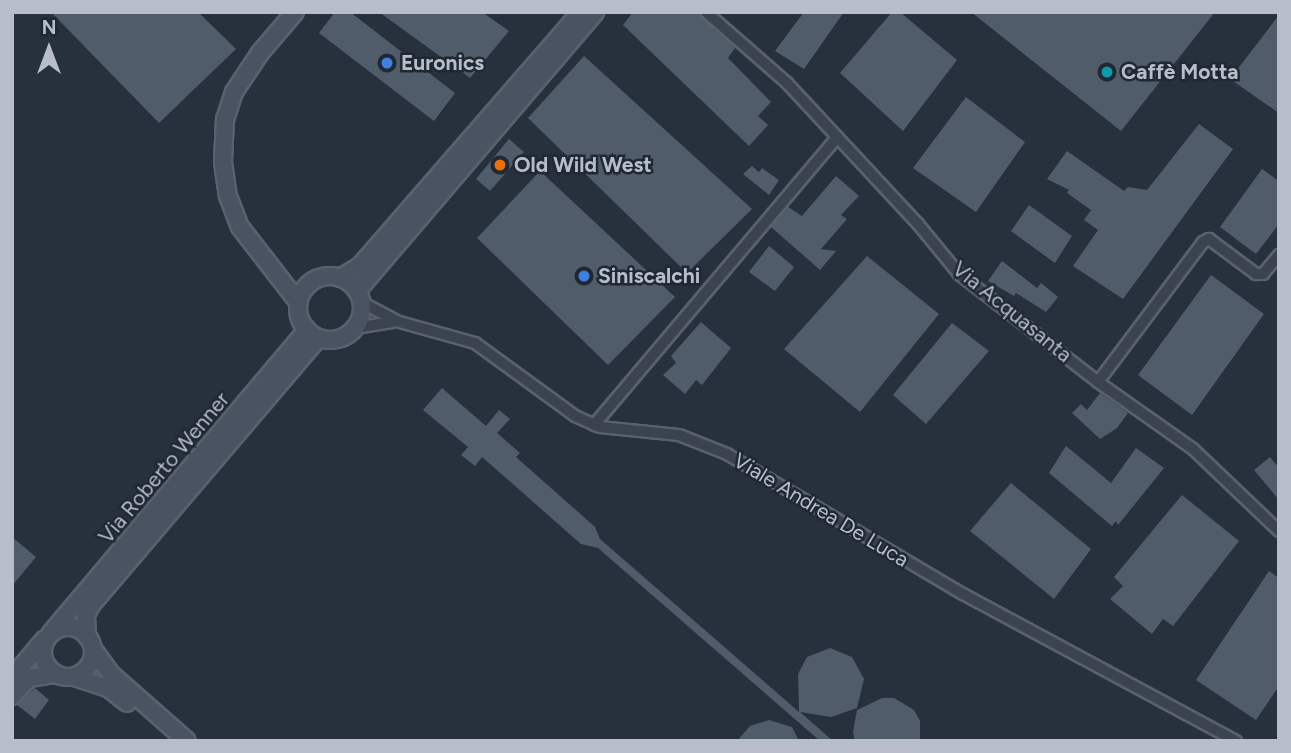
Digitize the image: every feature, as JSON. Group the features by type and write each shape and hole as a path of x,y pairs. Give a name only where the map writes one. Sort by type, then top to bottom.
{"main road":[{"path":"295,12 260,53 234,92 225,119 224,179 232,211 260,256 278,274 299,303 301,320 313,334 341,338 355,328 360,318 359,296 595,12"},
{"path":"299,303 310,284 327,277 340,278 359,266 581,12"},
{"path":"278,274 310,284"},
{"path":"340,278 359,296"},
{"name":"Via Roberto Wenner","path":"12,678 313,334"},
{"name":"Via Roberto Wenner","path":"90,642 86,615 90,605 313,334"},
{"path":"54,674 43,659 42,651 50,634 70,627 90,642 111,674 187,741"},
{"path":"74,677 88,668 90,642"},
{"path":"12,696 29,678 54,674 74,677 108,688 170,741"}],"street":[{"name":"Via Acquasanta","path":"706,12 787,83 959,274 1098,382 1193,449 1279,531"},
{"path":"594,425 837,137"},
{"path":"1098,382 1203,242 1209,239 1256,274 1263,274 1279,255"},
{"path":"359,296 396,321"},
{"path":"355,328 396,321"},
{"name":"Viale Andrea De Luca","path":"396,321 475,343 575,416 594,425 679,435 727,454 962,594 1236,741"}],"building":[{"path":"51,12 198,12 236,49 159,123"},
{"name":"Euronics","path":"335,12 350,12 455,93 434,121 319,33"},
{"path":"379,12 482,12 509,31 470,78"},
{"path":"633,12 698,12 735,48 728,58 771,102 758,116 768,125 749,146 623,25"},
{"path":"804,12 844,12 804,69 775,51"},
{"path":"892,12 900,12 957,60 903,131 840,73"},
{"name":"Caffè Motta","path":"971,12 1215,12 1121,131"},
{"path":"1279,15 1279,113 1230,79"},
{"path":"584,56 752,209 687,273 528,118"},
{"path":"966,97 1025,142 976,212 913,168"},
{"path":"1199,124 1233,149 1123,299 1073,266 1098,230 1084,220 1091,210 1067,193 1069,190 1047,179 1067,151 1124,191 1128,187 1147,190"},
{"name":"Old Wild West","path":"509,139 524,152 490,191 476,179"},
{"path":"752,166 759,172 762,168 779,180 769,195 743,174"},
{"path":"1262,169 1279,181 1279,224 1256,254 1220,227"},
{"name":"Siniscalchi","path":"540,171 675,297 608,365 477,238"},
{"path":"836,176 859,196 841,215 847,219 821,249 836,251 820,270 771,227 788,207 802,216"},
{"path":"1029,205 1072,236 1055,263 1011,231"},
{"path":"769,246 794,267 775,291 749,272"},
{"path":"867,256 939,314 860,412 784,349"},
{"path":"1002,261 1037,288 1041,283 1058,297 1046,312 1016,293 1014,296 988,281"},
{"path":"1211,275 1264,314 1192,415 1138,375"},
{"path":"701,322 731,348 702,385 696,380 685,394 663,375 676,363 671,356"},
{"path":"952,323 989,351 926,424 893,395"},
{"path":"442,388 486,426 499,410 510,419 497,433 520,453 516,457 595,527 600,539 799,712 798,674 807,657 830,648 852,657 864,679 857,708 831,717 800,712 833,741 820,741 598,548 581,544 482,457 475,466 461,455 468,447 423,410"},
{"path":"1100,393 1128,413 1117,428 1100,439 1072,413 1081,404 1087,410"},
{"path":"1066,446 1111,483 1136,448 1164,468 1118,525 1116,521 1112,526 1049,473"},
{"path":"1270,457 1279,468 1279,500 1254,470"},
{"path":"1011,483 1091,549 1054,599 970,531"},
{"path":"1182,495 1239,541 1173,626 1163,619 1152,634 1110,599 1123,586 1114,577"},
{"path":"12,537 36,557 12,586"},
{"path":"1269,571 1279,578 1279,686 1256,720 1196,680"},
{"path":"35,688 49,700 35,719 17,705"},
{"path":"882,698 894,698 914,710 920,721 920,741 855,741 853,732 857,710"},
{"path":"769,720 792,727 799,741 737,741 750,726"}],"place":[{"name":"Euronics","path":"387,63"},
{"name":"Caffè Motta","path":"1107,72"},
{"name":"Old Wild West","path":"500,165"},
{"name":"Siniscalchi","path":"584,276"}]}
